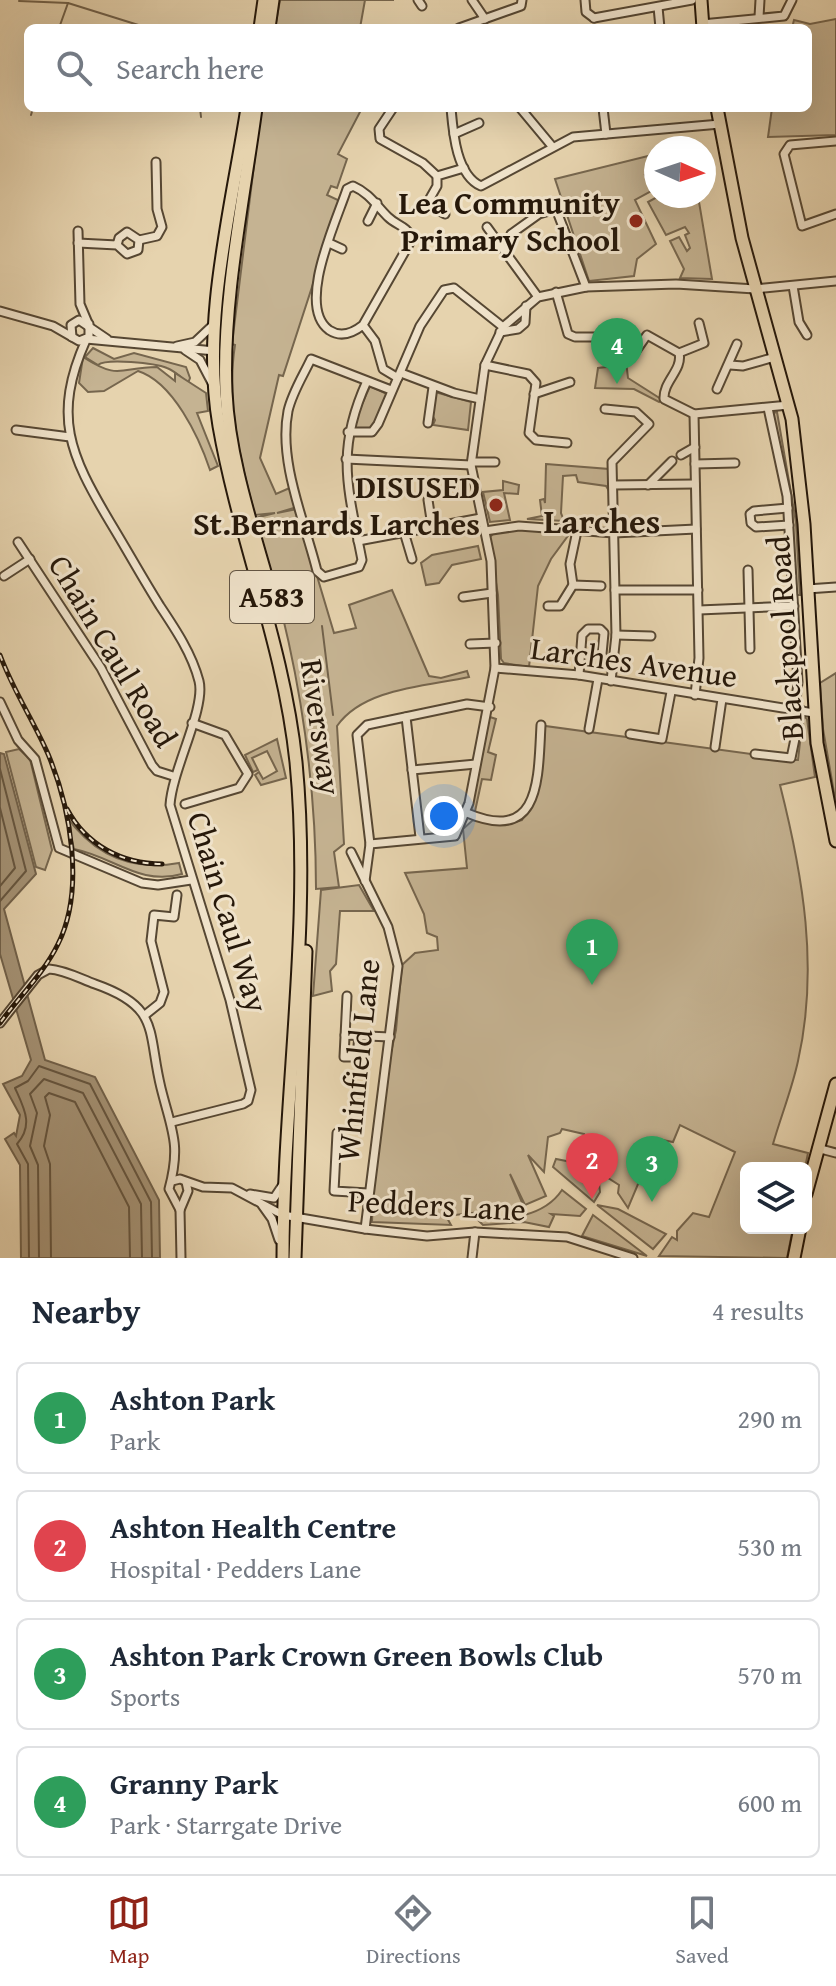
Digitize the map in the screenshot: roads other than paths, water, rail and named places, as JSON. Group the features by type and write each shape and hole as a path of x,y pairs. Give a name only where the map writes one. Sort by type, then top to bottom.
{"highway":[{"path":"261,24 264,0"},
{"path":"270,24 273,0"},
{"path":"701,0 702,24"},
{"name":"Riversway","path":"246,112 218,312 219,351 231,440 278,618 300,734 308,877 297,1143 289,1216"},
{"name":"Riversway","path":"255,112 215,392 219,427 272,625 290,710 296,765 301,887 285,1173 289,1216"},
{"name":"Blackpool Road","path":"718,112 752,289 785,406 802,499 814,713 819,762 836,841"},
{"path":"811,1162 836,1084"},
{"name":"A583","path":"289,1216 294,1233 295,1258"},
{"name":"A583","path":"284,1258 289,1216"},
{"path":"794,1258 799,1234"}],"street":[{"path":"472,0 485,19"},
{"path":"471,24 521,6 522,0"},
{"path":"585,0 586,12 594,18 692,0"},
{"path":"634,0 636,11"},
{"path":"759,17 760,0"},
{"path":"715,24 784,16 792,0"},
{"path":"658,7 660,24"},
{"path":"594,18 595,24"},
{"path":"390,112 379,129 380,139 423,163 437,176 437,186 429,200 434,208 445,214"},
{"path":"451,112 464,168 474,183 489,184 551,145 573,137 720,124"},
{"path":"524,112 551,145"},
{"path":"603,112 606,134"},
{"path":"454,134 479,123"},
{"path":"836,141 790,145 784,154 802,226 836,214"},
{"path":"117,245 121,234 127,232 139,240 157,236 162,227 157,209 156,162"},
{"path":"437,176 464,168"},
{"path":"349,187 356,187 377,203 389,218 415,235 363,325 353,333 338,334 323,324 315,310 314,292 349,187"},
{"path":"368,221 377,203"},
{"path":"511,234 539,214 556,209 586,287"},
{"path":"487,227 538,297"},
{"path":"78,231 80,304 91,330 86,339"},
{"path":"117,245 123,253 131,254 138,250 139,240"},
{"path":"78,243 117,245"},
{"path":"329,243 342,249"},
{"path":"382,272 391,277"},
{"path":"370,844 455,836 467,813 490,707 496,643 485,531 472,463 485,365 501,330 538,297 586,287 664,284 752,289 836,281"},
{"path":"793,286 799,322 807,335"},
{"path":"348,432 372,432 400,376 420,326 444,290 454,288 501,330 518,329 525,323 526,306"},
{"path":"556,292 571,336 609,337"},
{"path":"72,338 73,322 80,304"},
{"path":"0,311 53,326 72,338 219,351"},
{"path":"171,348 195,342 206,334 218,312"},
{"path":"53,326 79,320 107,339"},
{"path":"679,353 704,343 699,323"},
{"path":"363,325 375,341 383,369 433,387 480,399"},
{"path":"624,354 631,358 647,335 679,353 681,362 664,389 664,399 694,414 785,406"},
{"name":"Chain Caul Way","path":"72,338 77,359"},
{"name":"Chain Caul Way","path":"86,339 77,359 69,401 70,437 77,466 193,664 199,692 192,723 173,776 170,805 230,1000 251,1096 243,1104 172,1122"},
{"path":"717,389 737,344"},
{"path":"184,349 205,367 215,392"},
{"path":"730,365 743,366 771,358"},
{"path":"367,381 348,432 346,459 362,560 359,567 324,577 317,571 289,462 288,414 311,359 391,390"},
{"path":"485,365 528,374 536,383 529,433 536,440 565,440"},
{"path":"534,394 570,382"},
{"path":"428,423 433,387"},
{"name":"Blackpool Road","path":"755,754 791,758 798,709 788,508 781,457 768,408"},
{"path":"605,409 636,412 649,424 612,462 616,635 611,681"},
{"path":"694,414 699,610 695,695"},
{"path":"16,430 70,437"},
{"path":"681,455 695,447"},
{"path":"346,459 495,462"},
{"path":"648,485 672,461"},
{"path":"695,464 735,463"},
{"path":"613,485 695,484"},
{"path":"428,500 432,526"},
{"path":"788,508 750,514 751,523 756,527 789,525"},
{"path":"358,541 481,518"},
{"path":"485,531 519,526 614,533 696,529"},
{"path":"548,606 560,606 573,585 570,564 577,531"},
{"path":"404,532 412,559"},
{"name":"Chain Caul Road","path":"18,542 101,668 152,765 157,771 173,776"},
{"path":"4,576 30,559"},
{"path":"748,570 750,649"},
{"path":"573,585 601,586"},
{"path":"807,589 836,587"},
{"path":"615,590 698,590"},
{"path":"463,597 492,593"},
{"path":"699,610 794,606"},
{"path":"579,675 582,635 588,629 600,629 604,633 603,650 615,647"},
{"path":"616,635 651,636"},
{"path":"470,644 496,643"},
{"name":"Larches Avenue","path":"495,668 579,675 814,713"},
{"path":"589,729 598,679"},
{"path":"630,734 662,739 671,692"},
{"path":"715,747 722,699"},
{"path":"0,702 18,740 35,759 59,848 142,883 158,885 191,880"},
{"path":"365,881 370,844 357,735 367,725 467,704 490,707"},
{"path":"406,717 420,837"},
{"path":"185,804 239,788 248,774 225,735 192,723"},
{"path":"467,813 499,822 520,818 530,806 538,772 541,725"},
{"path":"412,770 476,764"},
{"name":"Whinfield Lane","path":"351,852 388,927 398,966 365,1229"},
{"path":"145,1015 160,1003 164,992 151,941 154,915 174,917 177,895"},
{"path":"2,1020 41,972 54,969 122,994 145,1015 172,1122 176,1165 169,1189 180,1210"},
{"path":"347,996 344,1057 357,1057 359,1035"},
{"path":"345,1035 390,1037"},
{"path":"337,1133 334,1191 368,1193"},
{"path":"817,1148 836,1153"},
{"path":"176,1165 184,1181 186,1195 180,1210 181,1258"},
{"path":"172,1181 274,1198 281,1192 285,1173"},
{"path":"173,1196 186,1195 203,1187"},
{"path":"240,1191 289,1216"},
{"path":"258,1201 275,1223 284,1258"},
{"name":"Pedders Lane","path":"289,1216 427,1236 475,1232 567,1237 628,1257"},
{"path":"294,1233 314,1220"},
{"path":"472,1258 475,1232"}],"water":[{"path":"0,753 4,754 36,874 4,909 45,1060 95,1077 159,1200 160,1258 21,1258 20,1165 5,1139 14,1133 16,1136 20,1115 3,1084 22,1076 31,1060 0,954"}],"waterway":[{"path":"19,1 68,3 135,24"},
{"path":"60,24 68,3"},
{"path":"200,112 201,117"},
{"path":"322,626 333,715"}],"railway":[{"path":"0,655 56,776 68,824 73,875 66,923 58,944 39,975 0,1023"},
{"path":"67,809 84,833 107,850 133,860 162,864"}],"place":[{"name":"Lea Community Primary School","path":"636,221"},
{"name":"Granny Park","path":"617,384"},
{"name":"DISUSED St.Bernards Larches","path":"496,505"},
{"name":"Ashton Park","path":"592,985"},
{"name":"Ashton Health Centre","path":"592,1199"},
{"name":"Ashton Park Crown Green Bowls Club","path":"652,1202"}],"district":[{"name":"Larches","path":"602,521"}]}
